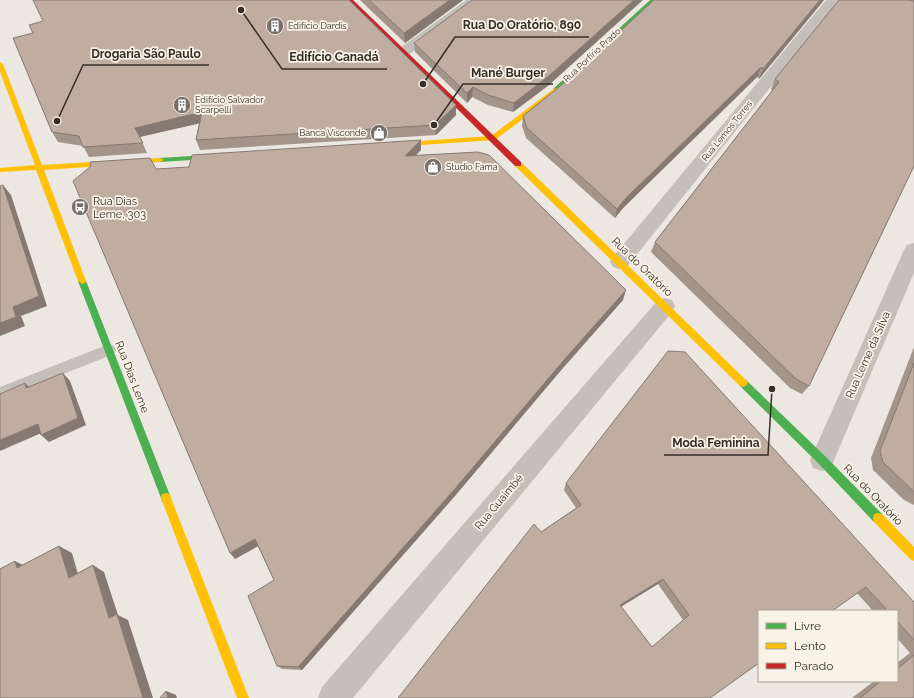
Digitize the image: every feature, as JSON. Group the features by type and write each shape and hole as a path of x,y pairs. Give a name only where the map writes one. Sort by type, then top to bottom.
{"street":[{"name":"Rua do Oratório","path":"350,0 405,51 822,460 914,555"},
{"path":"405,51 475,0"},
{"name":"Rua Porfírio Prado","path":"493,138 522,118 562,84 653,0"},
{"name":"Rua Lemos Torres","path":"620,262 833,0"},
{"name":"Rua Dias Leme","path":"0,64 38,168 243,698"},
{"path":"380,146 493,138"},
{"path":"0,170 229,156"},
{"name":"Rua Leme da Silva","path":"822,460 914,250"},
{"name":"Rua Guaimbé","path":"333,698 665,306"}],"lane":[{"path":"0,393 109,350"}],"building":[{"path":"33,0 349,0 456,105 435,125 196,140 202,112 135,128 143,143 83,147 79,136 52,132 13,38 33,33 29,25 43,21"},
{"path":"369,0 450,0 404,33"},
{"path":"472,0 634,0 550,75 514,103 488,95 473,87 467,93 414,43"},
{"path":"654,0 820,0 763,69 761,67 626,198 617,209 527,128 523,116 564,83"},
{"path":"839,0 914,1 914,166 809,386 796,379 655,242 779,82 775,79"},
{"path":"421,140 405,156 478,152 489,155 626,290 564,360 454,490 298,667 277,666 248,596 274,580 255,539 230,553 73,181 91,166 90,162 150,158 156,169 189,167 192,155"},
{"path":"3,185 39,296 13,307 16,317 0,323 0,186"},
{"path":"668,351 685,352 914,602 914,640 898,622 898,610 887,610 866,587 833,610 758,610 758,664 710,698 398,698 534,524 541,532 581,505 566,483","holes":["663,579 689,615 652,647 620,605"]},
{"path":"914,363 914,492 883,462 880,451"},
{"path":"63,373 78,418 41,435 38,424 0,440 0,394 25,383 26,388"},
{"path":"59,546 69,578 93,565 109,618 117,614 143,698 0,698 0,569 15,561 17,568"},
{"path":"914,655 914,698 860,698 880,682 898,682 898,668"},
{"path":"166,691 168,698 160,698"}],"traffic: fast":[{"path":"555,90 653,0"},
{"path":"160,160 222,156"},
{"path":"82,281 166,498"},
{"path":"743,383 822,460 878,518"}],"traffic: slow":[{"path":"0,64 82,281"},
{"path":"392,145 493,138 521,118 555,90"},
{"path":"0,170 160,160"},
{"path":"518,164 743,383"},
{"path":"166,498 243,698"},
{"path":"878,518 914,555"}],"traffic: jam":[{"path":"350,0 518,164"}],"place":[{"name":"Edifício Canadá","path":"241,10"},
{"name":"Edifício Dardis","path":"275,26"},
{"name":"Rua Do Oratório, 890","path":"423,84"},
{"name":"Edifício Salvador Scarpelli","path":"182,105"},
{"name":"Drogaria São Paulo","path":"57,121"},
{"name":"Mané Burger","path":"434,125"},
{"name":"Banca Visconde","path":"379,133"},
{"name":"Studio Fama","path":"433,167"},
{"name":"Rua Dias Leme, 303","path":"80,207"},
{"name":"Moda Feminina","path":"772,389"}]}
